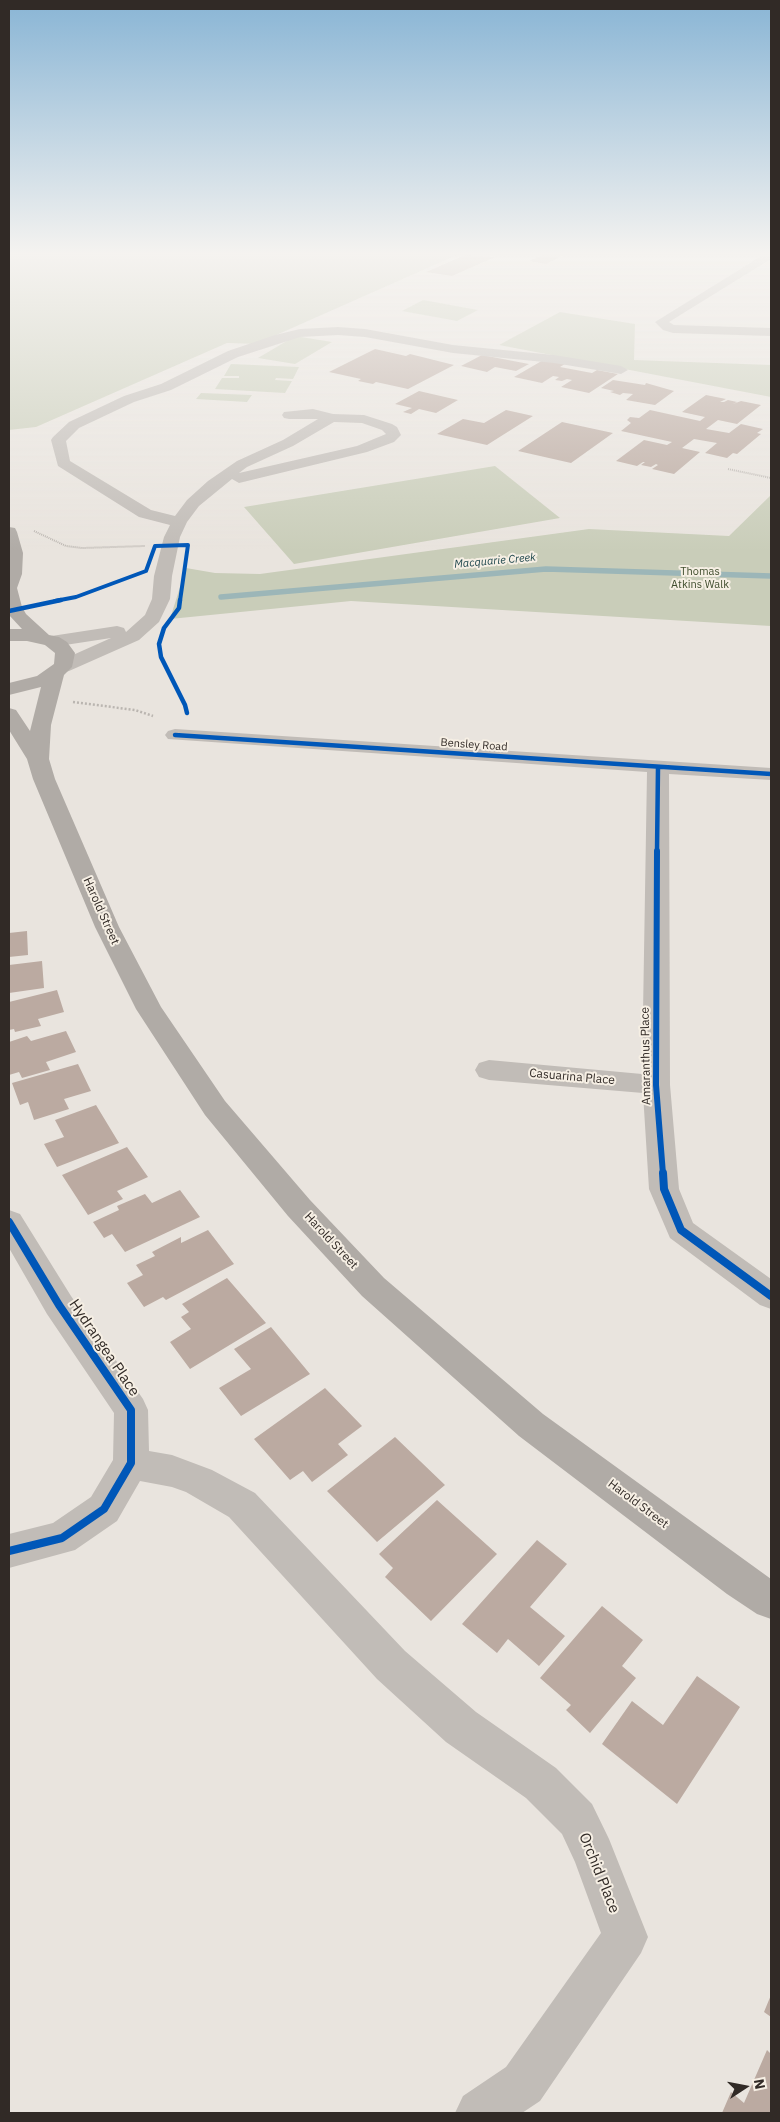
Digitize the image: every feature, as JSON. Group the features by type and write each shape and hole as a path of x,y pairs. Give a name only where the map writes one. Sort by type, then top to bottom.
{"main road":[{"path":"9,532 14,553 13,574 9,588 13,607 19,617 46,639 60,646 65,653 66,660 58,671 30,685 9,689"},
{"path":"9,635 46,639"},
{"name":"Harold Street","path":"38,759 42,718 58,671"},
{"name":"Harold Street","path":"9,714 38,759 44,779 107,927 148,1009 214,1108 299,1208 374,1287 531,1425 733,1575 771,1601"}],"street":[{"path":"179,522 145,514 63,463 58,440 74,425 129,399 166,387 232,354"},
{"path":"503,354 563,360 621,370"},
{"path":"214,484 354,451 383,442 394,435 392,430 387,427 364,419 333,418 313,413 289,415"},
{"path":"58,671 132,636 153,618 161,599 162,546 193,503 214,484 242,464 288,443 322,422 333,418"},
{"path":"46,639 94,637 142,628"},
{"name":"Bensley Road","path":"175,735 771,774"},
{"name":"Amaranthus Place","path":"658,767 656,1085 664,1189 681,1230 771,1296"},
{"name":"Casuarina Place","path":"489,1070 656,1085"},
{"name":"Hydrangea Place","path":"9,1222 59,1305 132,1410 131,1463 104,1509 62,1538 9,1551"},
{"name":"Orchid Place","path":"131,1463 172,1471 199,1481 242,1505 391,1665 461,1727 541,1783 577,1819 594,1854 625,1937 523,2084 480,2113"}],"path":[{"path":"728,470 771,478"},
{"path":"33,530 66,546 91,548 162,546"},
{"path":"70,702 134,710 153,716"}],"green space":[{"path":"9,354 202,354 36,427 9,430"},
{"path":"265,354 312,354 295,364 258,358"},
{"path":"546,354 634,354 634,360 771,365 771,397"},
{"path":"231,364 299,367 293,379 276,378 275,380 292,381 285,393 215,389 222,378 239,378 239,376 224,376"},
{"path":"201,393 252,395 247,402 196,399"},
{"path":"495,466 560,518 294,564 244,507"},
{"name":"Thomas Atkins Walk","path":"771,495 771,626 351,601 170,619 186,568 215,573 260,574 589,529 729,536"}],"building":[{"path":"365,354 397,354 406,356 410,354 454,365 408,389 376,382 373,384 358,381 361,379 329,372"},
{"path":"482,355 529,364 516,371 495,367 487,372 461,366"},
{"path":"545,359 565,364 560,367 592,373 597,370 618,374 589,393 561,387 572,380 555,380 559,377 553,376 542,383 514,377"},
{"path":"613,380 645,385 646,383 674,391 655,405 626,400 633,394 623,393 620,395 610,392 614,391 601,388"},
{"path":"419,391 458,400 436,413 419,409 411,414 403,412 412,408 395,404"},
{"path":"706,395 726,399 720,402 728,400 737,402 733,404 741,401 761,405 737,424 718,420 706,429 729,433 741,424 763,429 757,433 761,434 737,454 733,453 727,458 705,453 717,443 694,439 682,448 700,452 674,474 652,469 658,465 656,464 651,467 641,465 645,462 643,462 637,466 616,461 644,440 667,445 672,442 621,431 631,423 627,420 630,417 639,418 650,410 700,421 705,417 682,412"},
{"path":"506,410 533,416 487,445 437,434 463,419 484,423"},
{"path":"562,422 613,433 571,463 518,451"},
{"path":"27,931 28,955 9,957 9,933"},
{"path":"42,961 44,988 9,993 9,965"},
{"path":"57,990 64,1012 38,1019 41,1026 15,1032 14,1029 9,1030 9,1002"},
{"path":"66,1031 76,1052 46,1062 50,1070 22,1078 19,1072 9,1075 9,1042 27,1036 31,1041"},
{"path":"78,1064 91,1091 64,1099 69,1109 34,1120 28,1102 20,1105 12,1083"},
{"path":"96,1105 119,1143 57,1167 44,1144 64,1137 55,1120"},
{"path":"127,1147 148,1177 117,1191 123,1199 88,1215 62,1175"},
{"path":"180,1190 200,1217 125,1252 112,1234 104,1238 93,1222 119,1210 117,1206 145,1194 152,1203"},
{"path":"208,1230 234,1264 166,1300 163,1297 144,1307 127,1283 143,1275 136,1265 155,1256 152,1252 181,1237 181,1243"},
{"path":"227,1278 266,1323 190,1369 170,1342 191,1329 181,1317 189,1312 182,1304"},
{"path":"271,1327 310,1374 241,1416 219,1388 251,1369 234,1349"},
{"path":"325,1388 362,1426 338,1444 348,1455 312,1482 303,1471 290,1480 254,1439"},
{"path":"395,1437 445,1485 377,1542 327,1491"},
{"path":"437,1500 497,1554 431,1621 385,1577 393,1568 379,1554"},
{"path":"537,1540 567,1564 530,1607 565,1636 539,1666 508,1639 497,1653 462,1624"},
{"path":"602,1606 643,1640 622,1666 636,1678 590,1733 566,1710 571,1705 540,1678"},
{"path":"697,1676 740,1707 677,1804 602,1744 632,1701 663,1725"},
{"path":"771,1995 771,2017 764,2012"},
{"path":"767,2050 771,2054 771,2113 722,2113 731,2092 744,2103"}],"waterway":[{"name":"Macquarie Creek","path":"221,597 546,569 771,576"}],"cycle path":[{"path":"9,611 76,597 146,571 155,546 188,545 179,608 164,628 159,644 161,657 185,705 187,713"},
{"path":"175,735 771,774"},
{"path":"658,767 656,1085 664,1189 681,1230 771,1296"},
{"path":"9,1222 59,1305 131,1410 131,1463 104,1509 62,1538 9,1551"}]}
